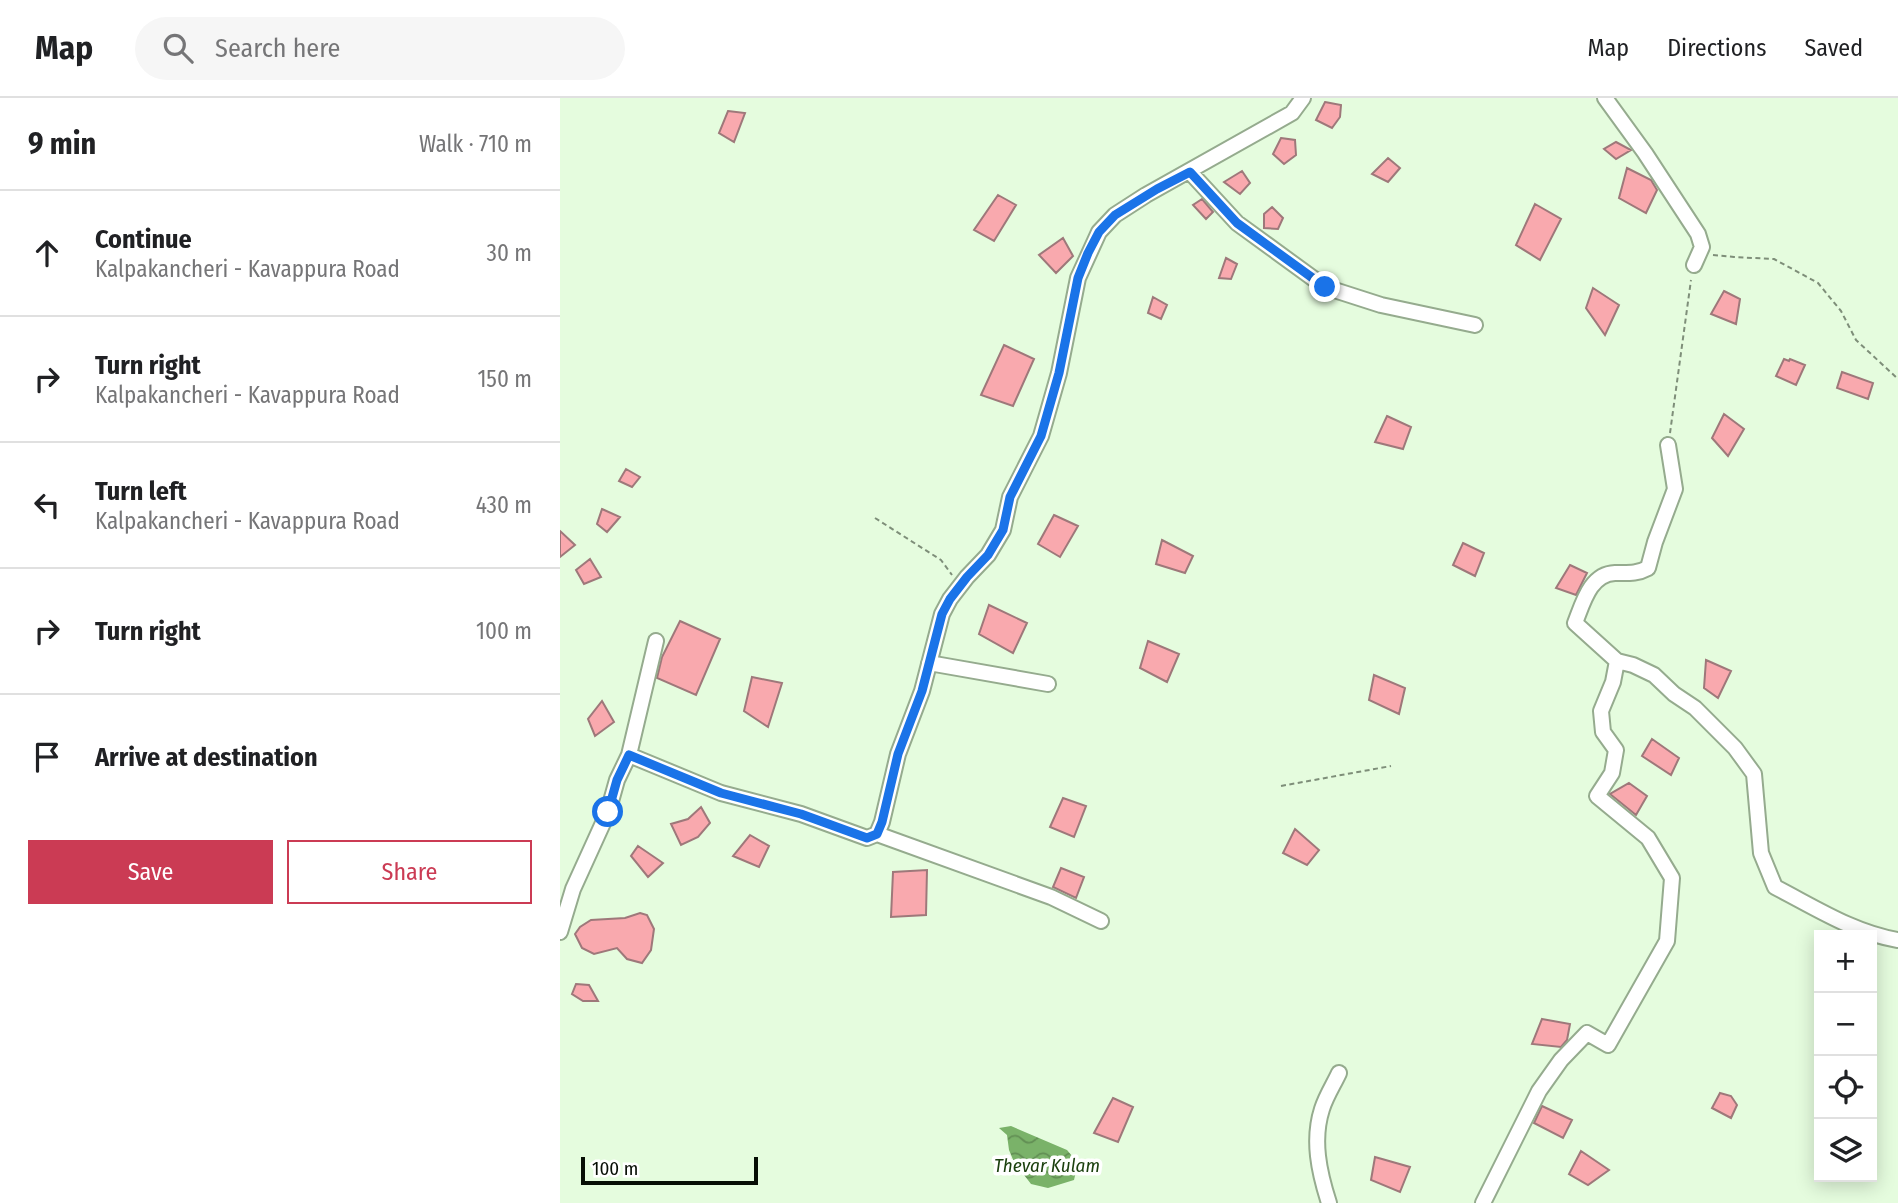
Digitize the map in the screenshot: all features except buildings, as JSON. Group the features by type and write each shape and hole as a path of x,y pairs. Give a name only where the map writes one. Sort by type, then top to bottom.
{"street":[{"path":"877,834 898,754 922,691 942,614 967,577 988,555 1003,530 1010,497 1041,436 1059,373 1078,278 1099,232 1115,215 1157,189 1292,113 1303,98"},
{"path":"1605,98 1698,234 1702,247 1696,259"},
{"path":"1190,172 1237,223 1325,287 1381,305 1475,325"},
{"path":"1668,445 1675,489 1648,568 1640,572 1612,573 1597,578 1575,623 1617,661 1654,675 1674,694 1695,708 1735,748 1754,774 1761,853 1775,887 1877,937 1898,940"},
{"path":"560,932 573,889 608,812 617,780 629,755 656,641"},
{"path":"1483,1203 1539,1091 1561,1060 1587,1033 1608,1045 1667,940 1672,878 1648,838 1597,796 1612,773 1616,750 1603,732 1601,711 1613,682 1617,661"},
{"path":"929,663 1048,684"},
{"path":"629,755 721,793 801,814 867,838 877,834 1051,897 1101,921"},
{"path":"1329,1203 1320,1174 1317,1143 1322,1109 1339,1073"}],"path":[{"path":"1668,445 1696,259 1774,259 1818,283 1840,311 1856,341 1898,379"},
{"path":"875,518 941,560 962,586"},
{"path":"1281,786 1391,766"}],"water":[{"name":"Thevar Kulam","path":"1011,1126 1067,1150 1078,1163 1074,1180 1048,1188 1031,1184 1014,1162 1007,1135 999,1128"}],"route":[{"path":"608,812 617,780 629,755 721,793 801,814 867,838 877,834 898,754 922,691 942,614 967,577 988,555 1003,530 1010,497 1048,417 1078,278 1099,232 1115,215 1190,172 1237,223 1325,287"}]}
